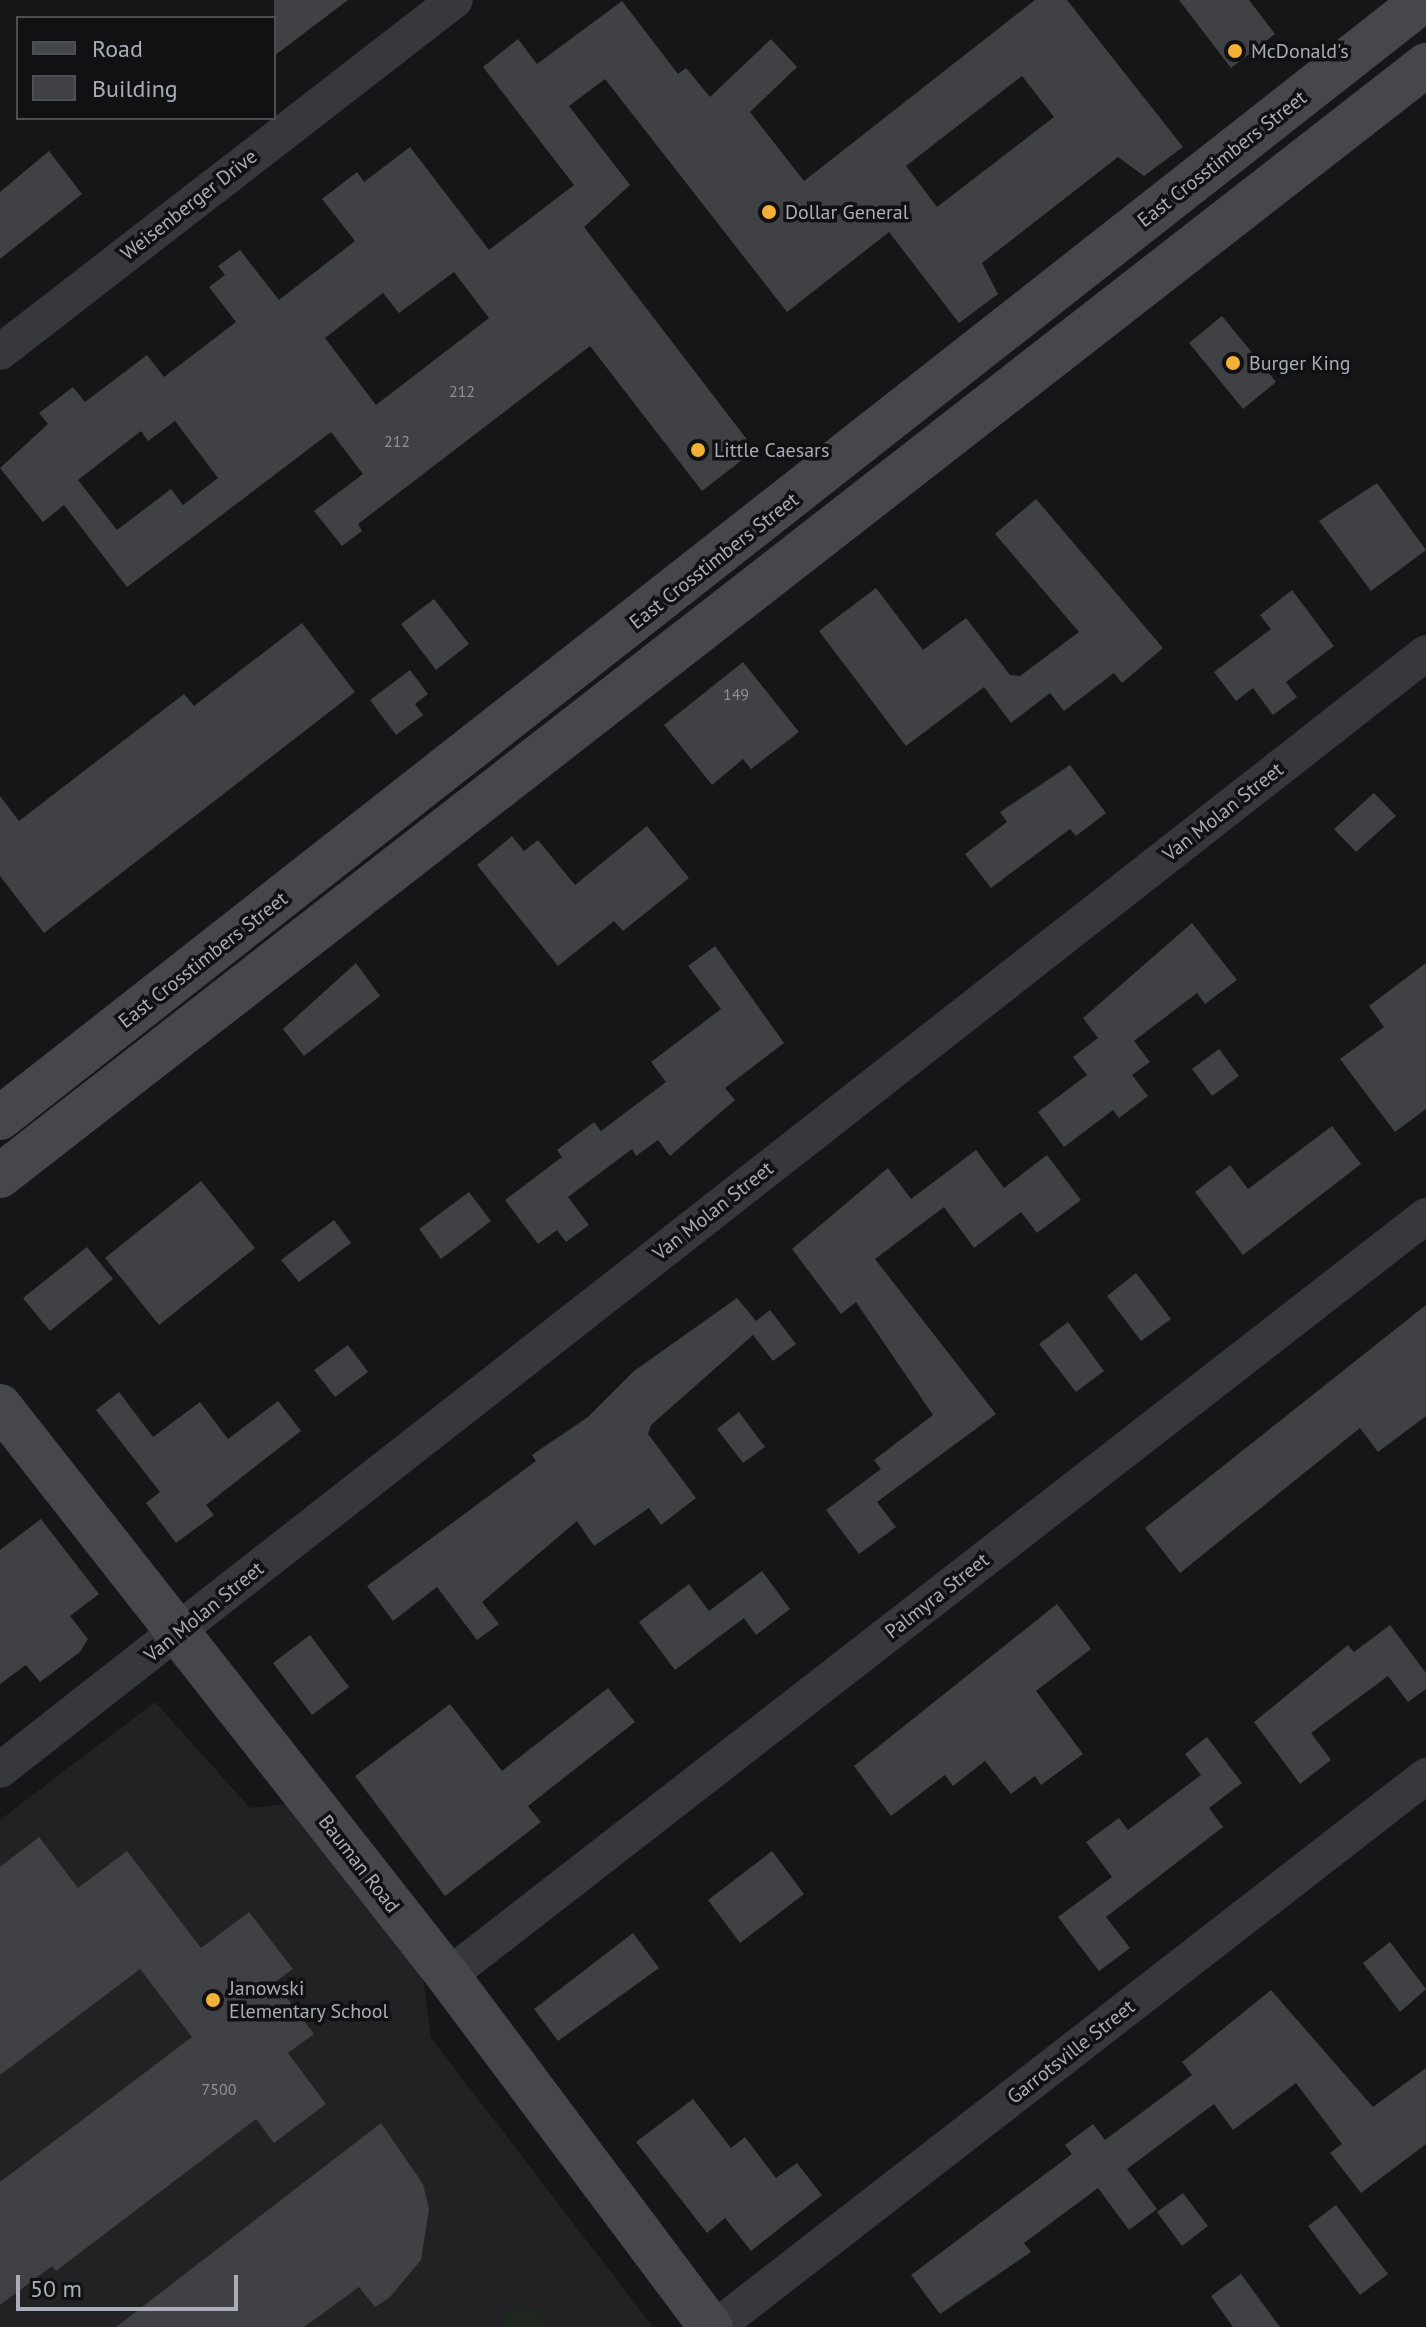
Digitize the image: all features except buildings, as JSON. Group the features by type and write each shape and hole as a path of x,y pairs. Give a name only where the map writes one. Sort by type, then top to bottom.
{"main road":[{"name":"East Crosstimbers Street","path":"0,1118 1416,11"},
{"path":"0,1176 1426,65"},
{"path":"1087,266 1116,306"},
{"path":"784,506 814,540"},
{"path":"483,743 507,779"},
{"path":"182,976 210,1011"},
{"name":"Bauman Road","path":"0,1406 448,1976 714,2327"}],"street":[{"name":"Weisenberger Drive","path":"0,352 455,0"},
{"name":"Van Molan Street","path":"0,1770 178,1634 1426,653"},
{"name":"Palmyra Street","path":"448,1976 1426,1216"},
{"name":"Garrotsville Street","path":"714,2327 1426,1776"}],"shaded area":[{"name":"Janowski Elementary School","path":"155,1702 250,1808 294,1803 421,1962 431,2038 653,2327 0,2327 0,1820"},
{"path":"520,2305 541,2311 539,2320 549,2327 502,2327 506,2313"}],"place":[{"name":"McDonald's","path":"1235,51"},
{"name":"Dollar General","path":"769,212"},
{"name":"Burger King","path":"1233,363"},
{"name":"Little Caesars","path":"698,450"},
{"name":"Janowski Elementary School","path":"213,2000"}]}
